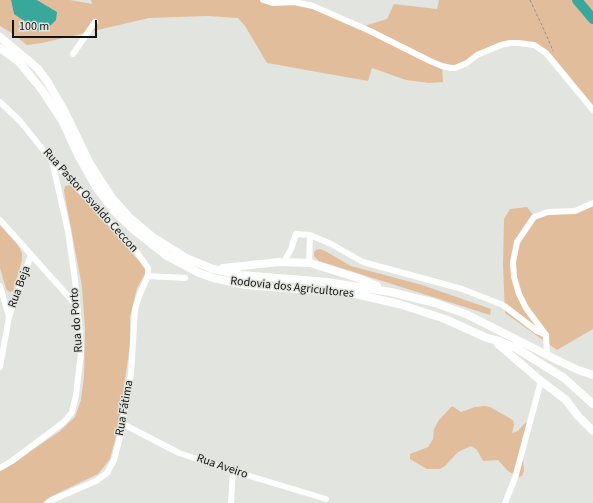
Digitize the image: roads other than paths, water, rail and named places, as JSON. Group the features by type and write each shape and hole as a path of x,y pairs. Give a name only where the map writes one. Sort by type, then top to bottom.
{"main road":[{"name":"Rodovia dos Agricultores","path":"0,37 38,69 64,110 90,164 112,198 129,217 154,238 186,258 213,269 241,275 327,282 391,292 435,303 466,314 578,370 593,375"},
{"name":"Rodovia dos Agricultores","path":"0,48 19,62 42,90 63,122 78,155 96,187 115,212 134,230 167,256 199,273 244,285 335,291 399,304 445,319 486,338 499,341 516,348 550,368 574,386 591,402"},
{"path":"213,269 284,262 309,263 358,278 391,292"},
{"path":"486,338 500,345 541,381 566,400 578,416 593,431"}],"street":[{"path":"263,0 273,3 294,2 313,6 430,61 451,68 467,63 477,55 501,45 518,43 534,45 546,54 593,110"},
{"path":"73,54 95,22"},
{"name":"Rua Pastor Osvaldo Ceccon","path":"0,102 20,121 52,161 134,248 148,268 148,276"},
{"name":"Rua do Porto","path":"0,468 54,431 64,422 72,412 76,395 81,353 80,335 65,215 52,161"},
{"path":"547,354 546,335 534,321 519,294 514,277 513,262 517,242 534,217 548,212 575,211 593,203"},
{"path":"0,220 77,306"},
{"path":"284,262 291,249 296,234 310,235 331,244 363,262 462,289 503,305 537,331 546,335"},
{"path":"309,263 310,235"},
{"name":"Rua Beja","path":"0,367 9,317 32,255"},
{"path":"148,276 185,278"},
{"name":"Rua Fátima","path":"48,503 96,481 107,473 114,460 123,424 131,374 135,310 139,296 148,276"},
{"path":"0,286 9,317"},
{"path":"505,503 515,478 541,381"},
{"name":"Rua Aveiro","path":"123,424 179,452 233,471 326,499"},
{"path":"230,503 233,471"}],"water":[{"path":"11,0 37,0 57,12 56,20 45,31 39,31 14,14"}],"waterway":[{"path":"577,0 593,19"}]}
